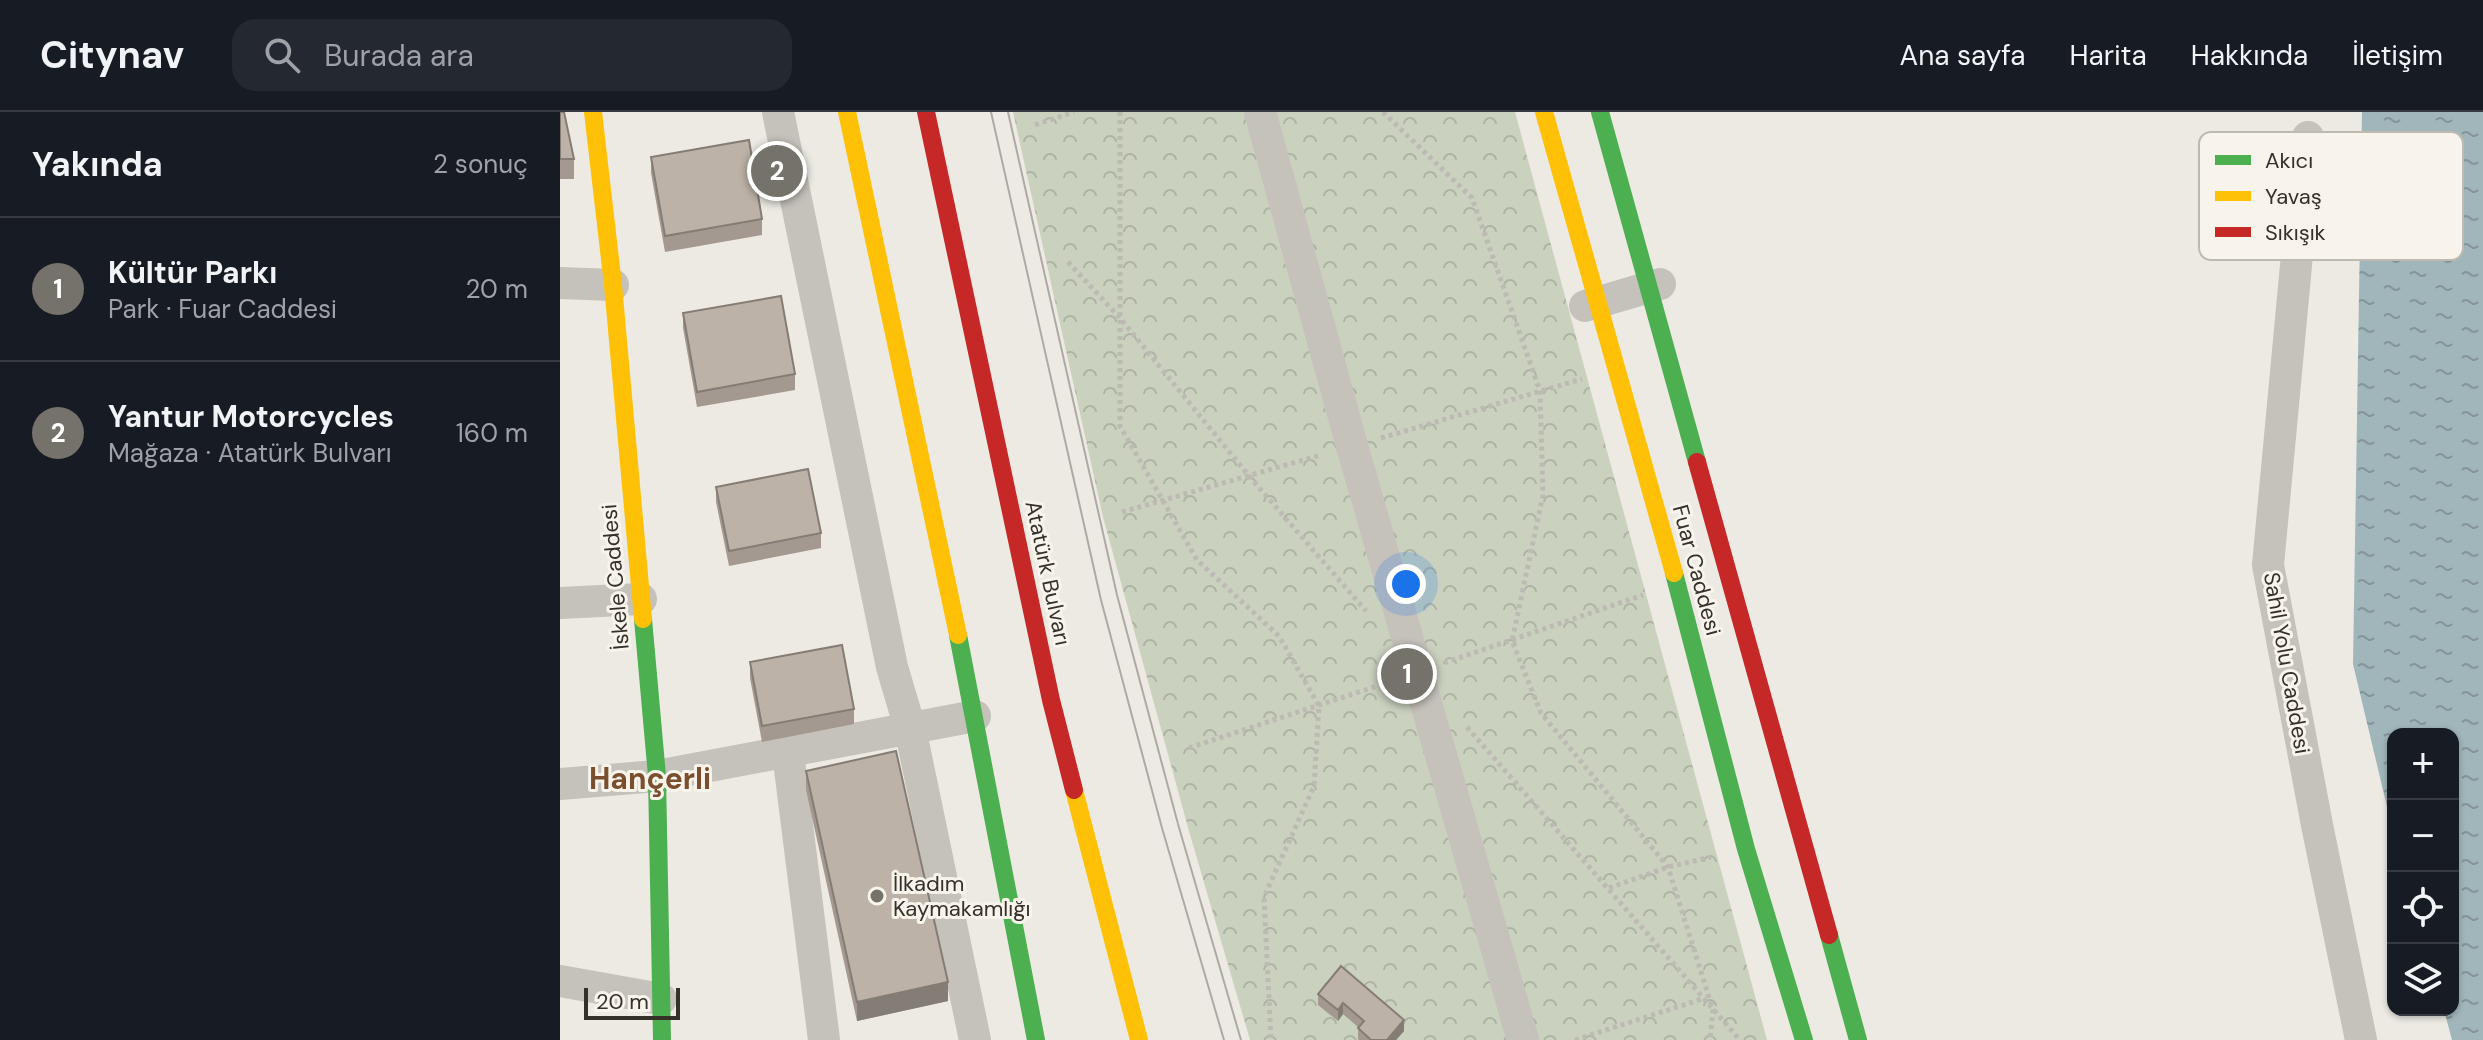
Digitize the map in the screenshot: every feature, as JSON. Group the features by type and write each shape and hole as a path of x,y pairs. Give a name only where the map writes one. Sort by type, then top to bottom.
{"main road":[{"name":"İskele Caddesi","path":"593,112 613,285 657,776 662,1040"},
{"path":"847,112 975,716 1036,1040"},
{"name":"Atatürk Bulvarı","path":"926,112 1051,700 1139,1040"},
{"name":"Fuar Caddesi","path":"1544,112 1591,304 1677,583 1746,849 1804,1040"},
{"name":"Fuar Caddesi","path":"1600,112 1654,286 1858,1040"}],"street":[{"path":"778,112 892,667 910,728 975,1040"},
{"path":"1260,112 1352,446 1523,1040"},
{"name":"Sahil Yolu Caddesi","path":"2297,260 2268,565 2361,1040"},
{"path":"560,283 613,285"},
{"path":"1591,304 1654,286"},
{"path":"560,603 641,599"},
{"path":"560,784 657,776 975,716"},
{"path":"788,753 824,1040"},
{"path":"560,981 661,999"}],"path":[{"path":"1035,125 1074,112"},
{"path":"1120,112 1120,426 1197,560 1279,636 1319,706 1314,786 1264,897 1271,1040"},
{"path":"1383,112 1472,198 1540,391 1543,495 1512,641 1541,713 1668,867 1713,1010 1710,1040"},
{"path":"1609,888 1668,867 1746,849"},
{"path":"1575,1040 1702,999"}],"green space":[{"path":"1013,112 1515,112 1767,1040 1250,1040 1103,517"}],"water":[{"path":"2362,112 2483,112 2483,1040 2452,1040 2446,1016 2459,1016 2459,728 2387,728 2387,807 2353,664 2360,260 2463,260 2463,132 2362,132"}],"building":[{"path":"560,112 564,112 574,159 560,159"},
{"path":"749,140 762,219 665,236 651,157"},
{"path":"781,296 795,374 697,392 683,313"},
{"path":"808,469 821,533 729,551 716,487"},
{"path":"842,645 854,709 762,726 750,662"},
{"name":"İlkadım Kaymakamlığı","path":"896,751 948,982 857,1002 806,771"},
{"path":"1341,966 1404,1020 1387,1040 1371,1040 1358,1028 1364,1021 1343,1003 1338,1010 1318,994"}],"tram line":[{"path":"991,112 1101,600 1162,828 1224,1040"},
{"path":"1008,112 1117,595 1178,824 1241,1040"}],"traffic: fast":[{"path":"1600,112 1697,462"},
{"path":"1674,573 1746,849 1804,1040"},
{"path":"643,619 657,776 662,1040"},
{"path":"958,635 1036,1040"},
{"path":"1829,935 1858,1040"}],"traffic: slow":[{"path":"593,112 613,285 643,619"},
{"path":"847,112 958,635"},
{"path":"1544,112 1674,573"},
{"path":"1074,790 1139,1040"}],"traffic: jam":[{"path":"926,112 1051,700 1074,790"},
{"path":"1697,462 1829,935"}],"place":[{"name":"Yantur Motorcycles","path":"777,171"},
{"name":"Kültür Parkı","path":"1407,674"},
{"name":"İlkadım Kaymakamlığı","path":"877,896"}],"district":[{"name":"Hançerli","path":"650,778"}]}
